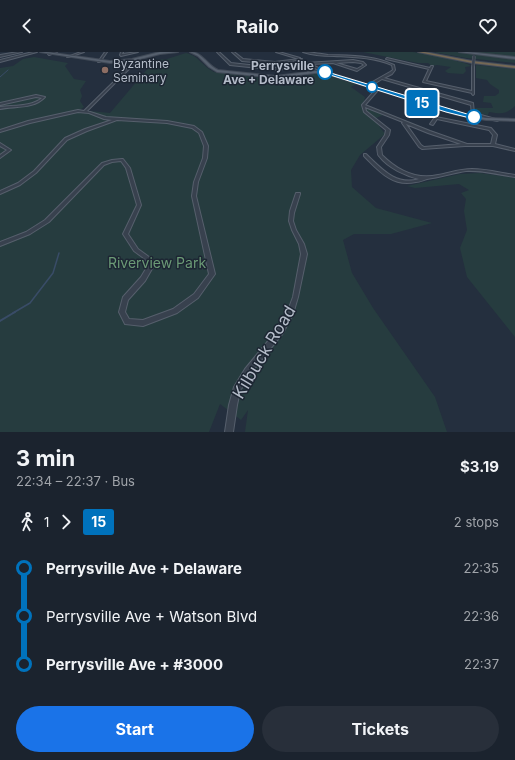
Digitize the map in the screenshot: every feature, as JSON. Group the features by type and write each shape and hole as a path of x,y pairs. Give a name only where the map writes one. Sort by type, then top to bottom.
{"highway":[{"path":"420,52 472,62 515,64"},
{"path":"426,52 477,61 515,64"},
{"path":"432,52 515,64"}],"main road":[{"path":"41,52 99,62 121,62 162,52 177,52"},
{"path":"191,52 199,54 211,68 223,72 276,77 324,72 458,114 497,120 515,120"},
{"path":"460,52 474,55 515,58"}],"street":[{"path":"0,53 9,52"},
{"path":"0,56 21,52"},
{"path":"0,61 36,52"},
{"path":"49,54 56,52"},
{"path":"68,57 83,52"},
{"path":"99,62 106,52"},
{"path":"122,52 120,55 137,52"},
{"path":"218,52 230,64 278,69 307,64 356,61 365,64 357,70 334,63"},
{"path":"233,52 242,60 268,63 301,59"},
{"path":"276,52 301,59 307,64 324,72"},
{"path":"304,52 320,55 356,53 431,67 423,80 473,93 474,55"},
{"path":"368,86 391,73 394,68 391,63 382,58"},
{"path":"84,112 138,59"},
{"path":"382,78 472,104 473,114 497,120"},
{"path":"454,88 459,93 459,100"},
{"path":"364,105 378,89"},
{"path":"0,104 36,96 44,97 40,101 32,103 0,108"},
{"path":"364,105 429,132 467,145"},
{"path":"364,105 365,111 388,130 387,135 379,147 380,155 396,169 404,173 426,178"},
{"path":"0,131 37,120 78,111 117,119 167,122 193,127 200,133 206,146 206,155 196,182 194,196 212,274 196,296 174,311 143,323 127,322 122,312 125,299 143,279 150,267 147,258 136,250 125,234 139,205 128,168 122,160 103,164 47,221 28,233 0,244"},
{"path":"84,112 102,119 104,122 102,125"},
{"path":"432,124 436,118 490,129 495,135 493,145"},
{"path":"0,193 19,184 35,172 66,139 117,119"},
{"path":"402,121 420,146 425,148 493,145 515,150"},
{"path":"0,144 9,150 0,158"},
{"path":"365,155 395,181 418,181 459,171 474,170 515,176"},
{"name":"Kilbuck Road","path":"229,432 233,402 238,389 244,378 280,332 297,295 304,249 292,223 291,216 298,194"}],"green space":[{"path":"363,52 413,52 453,60 471,66 465,67 466,71 463,74 448,73 445,71 451,67 437,65 432,66 428,63 418,63"},
{"path":"433,52 460,52 503,57 465,52 515,52 515,57 505,56 515,58 515,63 466,58"},
{"name":"Riverview Park","path":"186,53 194,56 214,72 269,79 284,86 300,80 300,77 319,73 356,84 351,87 365,97 363,106 383,115 374,119 385,134 360,155 351,170 352,187 376,208 432,223 391,234 354,234 343,240 352,273 373,308 435,397 447,432 245,432 248,410 241,420 220,404 209,432 0,432 0,68 13,66 23,59 34,57 68,63 65,66 74,79 86,81 80,90 82,96 80,101 84,107 80,110 110,113 155,60 167,59"},
{"path":"476,65 515,69 515,106 509,111 503,113 489,112 488,115 476,113 475,108 493,108 491,103 483,102 484,96 495,96 499,93 499,90 487,80 476,78"},
{"path":"480,173 515,178 515,337 467,277 460,248 467,230 464,211 466,199 461,193 469,190 459,184 415,188 407,186 460,174"}],"waterway":[{"path":"0,77 8,70"},
{"path":"13,313 30,303 53,273 59,253"},
{"path":"0,321 15,312"}],"bus line":[{"name":"15","path":"325,72 448,111 474,117"}],"place":[{"name":"Byzantine Seminary","path":"105,70"},
{"name":"Perrysville Ave + Delaware","path":"325,72"}]}
